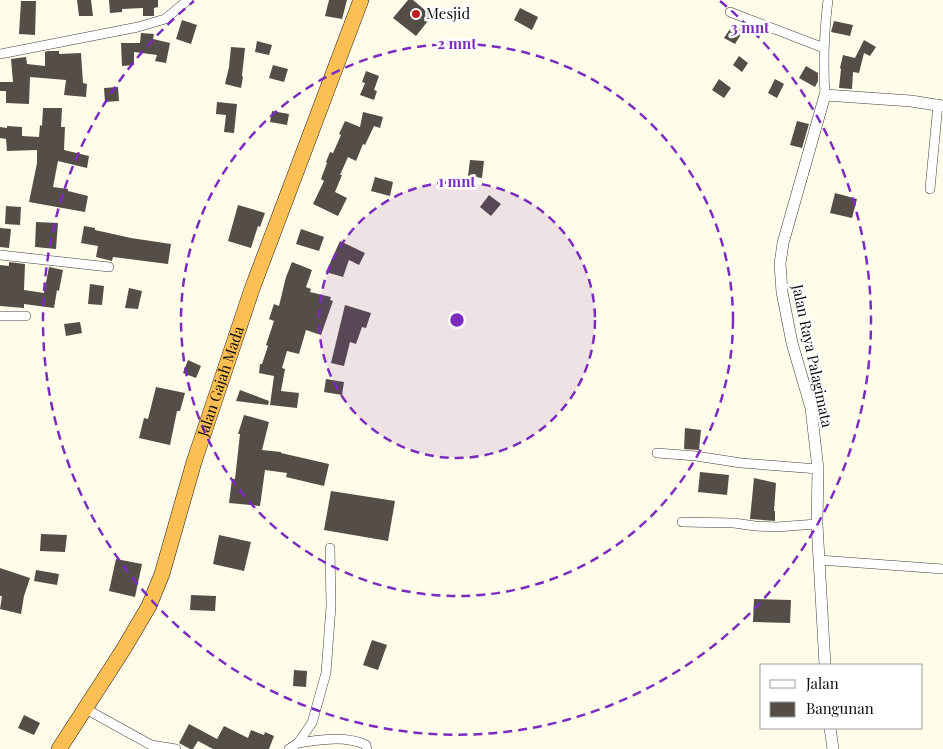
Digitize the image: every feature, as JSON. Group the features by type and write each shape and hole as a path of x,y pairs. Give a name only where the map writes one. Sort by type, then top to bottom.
{"highway":[{"name":"Jalan Gajah Mada","path":"59,749 149,606 162,574 194,462 252,289 360,0"}],"street":[{"path":"0,54 138,27 165,19 188,0"},
{"name":"Jalan Raya Palagimata","path":"825,664 819,560 818,469 811,408 792,343 782,292 780,264 783,243 825,95 823,70 824,28 828,0"},
{"path":"730,12 824,48"},
{"path":"825,95 941,105 930,189"},
{"path":"0,255 109,267"},
{"path":"0,316 26,316"},
{"path":"657,453 696,456 741,463 818,469"},
{"path":"682,522 734,523 776,527 818,524"},
{"path":"289,749 298,743 312,723 326,673 331,606 330,548"},
{"path":"819,560 943,569"},
{"path":"84,708 151,745 176,749"},
{"path":"830,729 833,749"},
{"path":"298,743 336,738 356,741 366,745 368,749"}],"building":[{"path":"77,0 91,0 93,16 79,16"},
{"path":"109,0 158,0 158,7 154,8 154,16 143,16 143,8 122,9 122,12 110,13"},
{"path":"329,0 347,0 342,19 325,16"},
{"path":"408,0 413,0 432,16 416,36 393,18"},
{"path":"21,1 36,1 35,35 19,34"},
{"path":"520,8 538,17 532,30 514,20"},
{"path":"182,20 197,25 191,44 176,39"},
{"path":"834,21 853,25 850,36 831,32"},
{"path":"732,26 743,31 735,44 724,38"},
{"path":"141,33 154,34 153,39 170,43 166,63 155,61 157,55 134,52 134,65 122,66 121,43 140,43"},
{"path":"864,40 876,47 870,56 864,53 859,73 853,72 852,89 839,88 843,55 855,58"},
{"path":"257,41 272,45 269,55 255,52"},
{"path":"231,47 245,48 241,88 225,84"},
{"path":"59,51 59,54 81,53 83,83 87,84 86,97 64,95 66,80 30,77 29,104 6,103 6,91 0,91 0,82 13,82 11,59 26,57 27,64 45,66 45,52"},
{"path":"739,56 748,63 742,72 733,65"},
{"path":"273,65 288,69 284,82 269,78"},
{"path":"806,66 818,73 818,81 815,87 799,78"},
{"path":"366,71 379,76 374,90 377,91 374,100 360,95 365,83 362,82"},
{"path":"719,79 731,88 724,98 712,90"},
{"path":"775,79 784,84 777,98 768,93"},
{"path":"118,87 119,101 105,102 104,88"},
{"path":"217,102 237,104 234,133 224,132 226,115 216,114"},
{"path":"43,108 62,108 61,127 65,127 64,150 89,156 87,168 58,161 53,187 68,189 68,191 88,196 85,212 29,202 37,163 37,150 7,151 6,139 0,138 0,127 7,128 7,126 22,127 22,136 39,137"},
{"path":"272,111 289,114 287,125 270,122"},
{"path":"363,112 383,117 380,128 374,126 365,145 363,144 356,161 348,157 335,192 347,198 338,216 313,204 324,181 321,179 326,162 330,152 333,153 345,121 360,127"},
{"path":"797,121 809,124 802,148 790,145"},
{"path":"470,160 484,161 482,178 468,176"},
{"path":"375,177 393,182 390,196 371,191"},
{"path":"835,193 857,199 852,218 830,213"},
{"path":"489,195 501,204 491,216 480,207"},
{"path":"238,205 265,213 260,227 258,226 251,248 228,241"},
{"path":"6,206 21,207 20,225 5,224"},
{"path":"36,222 58,223 56,249 35,247"},
{"path":"84,226 131,238 171,244 168,264 113,257 112,261 96,257 98,246 81,243"},
{"path":"0,228 11,229 9,248 0,247"},
{"path":"301,229 324,237 319,251 296,244"},
{"path":"340,241 365,253 359,265 349,260 343,277 326,272"},
{"path":"9,262 25,264 24,290 44,293 49,267 63,270 54,308 24,304 24,308 0,306 0,265 9,266"},
{"path":"292,262 312,270 306,287 311,289 310,292 331,297 330,300 333,301 321,335 306,330 299,354 287,351 282,368 285,369 281,391 299,393 297,408 270,405 274,376 259,373 260,364 262,364 268,346 266,345 274,321 269,319 274,304 279,306 286,277"},
{"path":"90,284 104,286 102,305 88,304"},
{"path":"129,288 142,291 138,309 125,308"},
{"path":"345,305 371,313 366,328 362,327 356,344 350,342 344,366 331,363"},
{"path":"80,322 82,333 66,336 64,324"},
{"path":"188,360 201,366 196,378 183,373"},
{"path":"326,379 344,382 342,395 324,392"},
{"path":"156,387 185,393 180,411 177,411 170,445 139,438 144,418 148,419"},
{"path":"240,390 269,401 268,405 236,401"},
{"path":"244,415 269,422 262,450 281,452 329,464 324,486 286,477 287,473 265,470 260,506 229,503 232,479 235,479 240,434 238,434"},
{"path":"685,428 701,430 699,450 684,449"},
{"path":"700,472 729,475 727,495 698,492"},
{"path":"754,478 776,483 775,521 750,519"},
{"path":"331,491 395,501 388,541 324,530"},
{"path":"41,534 67,535 65,552 40,551"},
{"path":"219,535 251,542 244,571 213,564"},
{"path":"116,559 142,564 135,597 109,591"},
{"path":"0,568 30,578 21,614 0,609 2,596 0,596"},
{"path":"36,570 59,574 57,585 34,581"},
{"path":"191,595 216,596 215,611 190,610"},
{"path":"754,599 791,600 790,623 753,622"},
{"path":"372,640 387,645 378,670 363,665"},
{"path":"294,670 307,671 306,687 293,686"},
{"path":"24,715 40,723 34,735 18,728"},
{"path":"189,724 217,739 224,726 248,738 251,730 264,735 265,732 274,736 269,749 213,749 198,741 193,749 190,749 179,743"}],"place":[{"name":"Mesjid","path":"416,14"}]}
